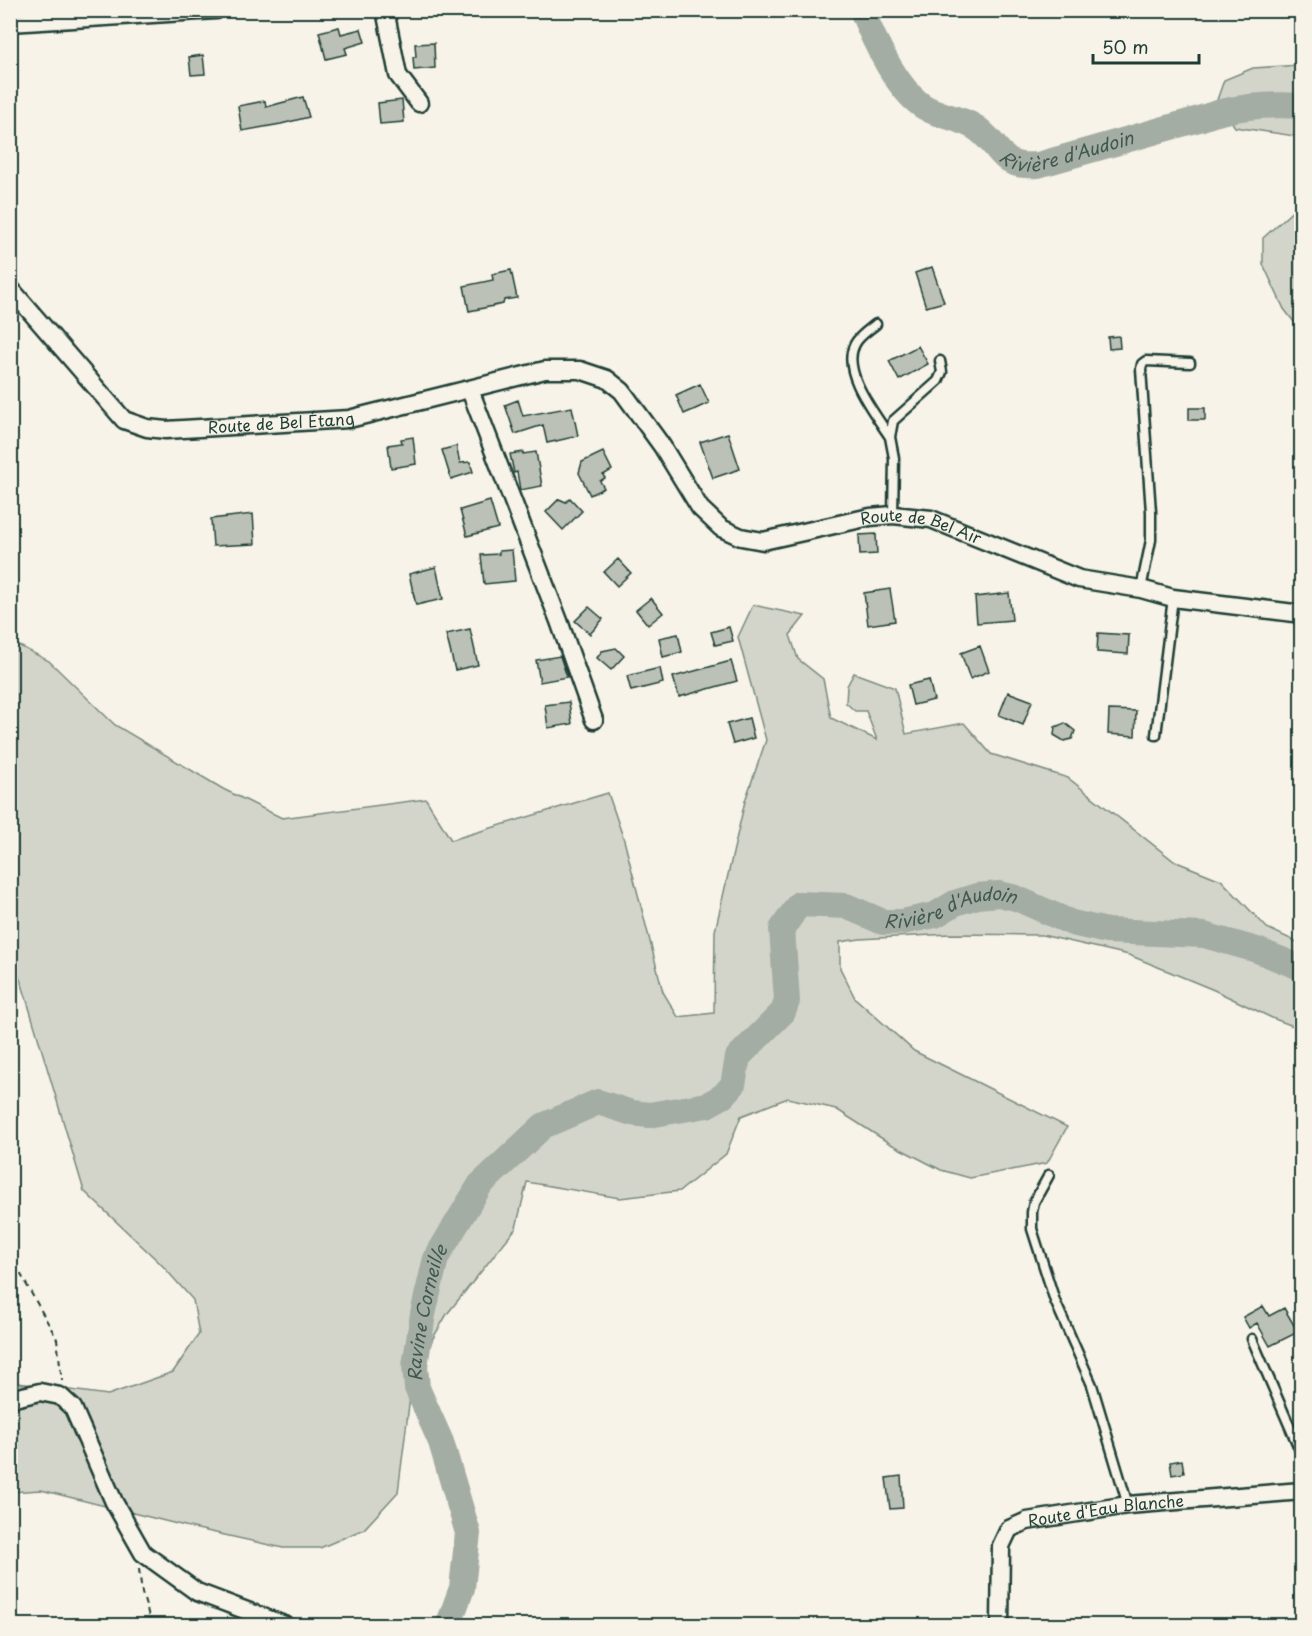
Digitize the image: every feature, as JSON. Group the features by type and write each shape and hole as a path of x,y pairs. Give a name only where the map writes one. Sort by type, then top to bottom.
{"street":[{"path":"10,23 52,16 216,10"},
{"path":"385,10 398,75 419,103"},
{"name":"Route de Bel Étang","path":"10,288 124,420 147,428 166,430 349,419 545,370 580,370 608,379"},
{"name":"Route de Bel Air","path":"608,379 622,392 662,446 700,508 721,528 741,537 763,541 870,517 893,515 931,519 1079,579 1141,589 1173,598 1302,614"},
{"path":"470,390 559,621 594,720"},
{"path":"10,1399 40,1392 60,1396 73,1408 114,1502 143,1553 197,1592 287,1626"},
{"name":"Route d'Eau Blanche","path":"999,1626 1001,1546 1009,1528 1027,1521 1128,1505 1302,1491"}],"lane":[{"path":"876,324 856,342 851,354 851,367 865,399 890,437"},
{"path":"893,515 894,458 890,437 893,421 897,415 938,381 942,372 940,361"},
{"path":"1141,589 1151,540 1151,512 1140,369 1146,361 1190,363"},
{"path":"1156,735 1173,598"},
{"path":"1049,1174 1034,1202 1032,1229 1055,1301 1092,1385 1128,1505"},
{"path":"1252,1339 1302,1455"}],"path":[{"path":"10,1255 57,1339 63,1379 60,1396"},
{"path":"147,1556 139,1568 147,1612 152,1626"}],"shaded area":[{"path":"1301,65 1301,137 1235,127 1217,100 1224,80 1253,68"},
{"path":"1302,206 1301,331 1284,309 1263,264 1263,238 1296,208"},
{"path":"753,605 805,616 790,635 798,659 823,679 831,718 877,740 866,711 855,711 846,703 847,686 854,673 895,688 906,734 964,723 991,754 1068,778 1174,861 1221,880 1267,928 1301,944 1301,1029 1129,955 1042,935 950,934 840,942 840,968 855,998 914,1051 1067,1127 1047,1163 970,1178 941,1170 889,1143 836,1109 788,1098 741,1116 726,1154 680,1191 620,1198 527,1182 516,1228 447,1314 433,1338 410,1397 398,1492 364,1529 320,1548 283,1548 41,1490 11,1492 11,1382 108,1395 173,1372 199,1334 193,1300 161,1264 84,1191 22,984 11,959 10,641 49,661 115,725 223,789 282,818 426,799 451,840 608,793 624,840 663,992 678,1017 714,1013 715,931 745,801 766,740 738,637"}],"building":[{"path":"339,27 341,34 361,29 365,42 345,48 347,54 326,59 319,32"},
{"path":"434,43 435,68 414,70 415,44"},
{"path":"203,55 205,74 191,75 189,57"},
{"path":"303,97 309,117 242,131 238,106 265,101 266,107"},
{"path":"402,100 404,122 380,124 378,103"},
{"path":"932,267 944,302 926,307 915,273"},
{"path":"511,270 517,298 504,300 503,304 469,311 464,286 493,280 492,274"},
{"path":"1119,336 1120,348 1109,349 1108,337"},
{"path":"918,346 928,364 899,380 889,361"},
{"path":"700,384 709,403 684,414 676,395"},
{"path":"518,400 523,416 572,407 578,436 547,443 543,425 515,434 505,405"},
{"path":"1189,408 1205,408 1205,420 1189,420"},
{"path":"728,433 740,469 713,478 700,442"},
{"path":"413,437 416,464 391,468 388,445 402,443 401,439"},
{"path":"456,446 460,463 470,462 473,472 451,479 442,450"},
{"path":"523,452 523,454 536,452 542,486 520,490 517,472 514,473 510,454"},
{"path":"603,452 612,470 603,475 605,478 600,481 604,488 590,495 579,473 582,462"},
{"path":"570,498 582,511 563,530 546,512 559,499 566,502"},
{"path":"490,501 498,528 467,536 460,510"},
{"path":"253,514 255,544 213,546 211,519"},
{"path":"876,534 877,554 860,555 859,535"},
{"path":"512,550 515,581 484,584 481,555 499,554 499,551"},
{"path":"618,559 631,573 617,586 604,572"},
{"path":"436,567 443,599 416,605 409,574"},
{"path":"890,589 895,621 868,625 864,593"},
{"path":"1009,593 1012,620 977,623 975,597"},
{"path":"651,598 663,613 648,625 636,610"},
{"path":"589,607 603,619 590,634 575,621"},
{"path":"729,627 733,641 715,645 711,632"},
{"path":"470,629 478,665 455,670 446,634"},
{"path":"1098,633 1129,635 1128,654 1097,652"},
{"path":"678,634 682,652 663,657 659,638"},
{"path":"980,646 989,671 970,679 961,653"},
{"path":"616,648 624,656 611,670 597,658 602,651"},
{"path":"560,656 567,677 540,682 536,660"},
{"path":"731,661 737,681 679,697 673,677"},
{"path":"660,668 663,683 631,691 627,676"},
{"path":"929,680 934,700 913,705 908,685"},
{"path":"1008,692 1032,701 1023,725 999,715"},
{"path":"569,702 572,724 548,728 545,705"},
{"path":"1109,710 1136,711 1135,736 1108,734"},
{"path":"749,718 754,738 733,744 727,724"},
{"path":"1065,723 1075,731 1072,739 1064,741 1054,735 1055,727"},
{"path":"1263,1306 1269,1316 1284,1308 1298,1332 1270,1346 1257,1323 1249,1328 1243,1317"},
{"path":"1182,1460 1184,1473 1172,1475 1170,1462"},
{"path":"901,1476 903,1508 890,1509 886,1478"}],"waterway":[{"name":"Rivière d'Audoin","path":"862,10 880,51 907,92 928,109 973,126 1009,161 1016,164 1038,165 1224,111 1276,105 1302,106"},
{"name":"Rivière d'Audoin","path":"448,1626 462,1588 468,1533 441,1442 417,1388 415,1366 423,1314 436,1258 480,1185 543,1126 598,1102 632,1113 649,1115 707,1105 723,1096 733,1085 738,1057 783,1012 787,1001 782,929 799,904 846,906 883,922 902,922 935,915 955,903 977,896 999,894 1016,898 1072,923 1107,931 1204,935 1257,950 1302,968"}],"water label":[{"name":"Ravine Corneille","path":"433,1316"}]}
